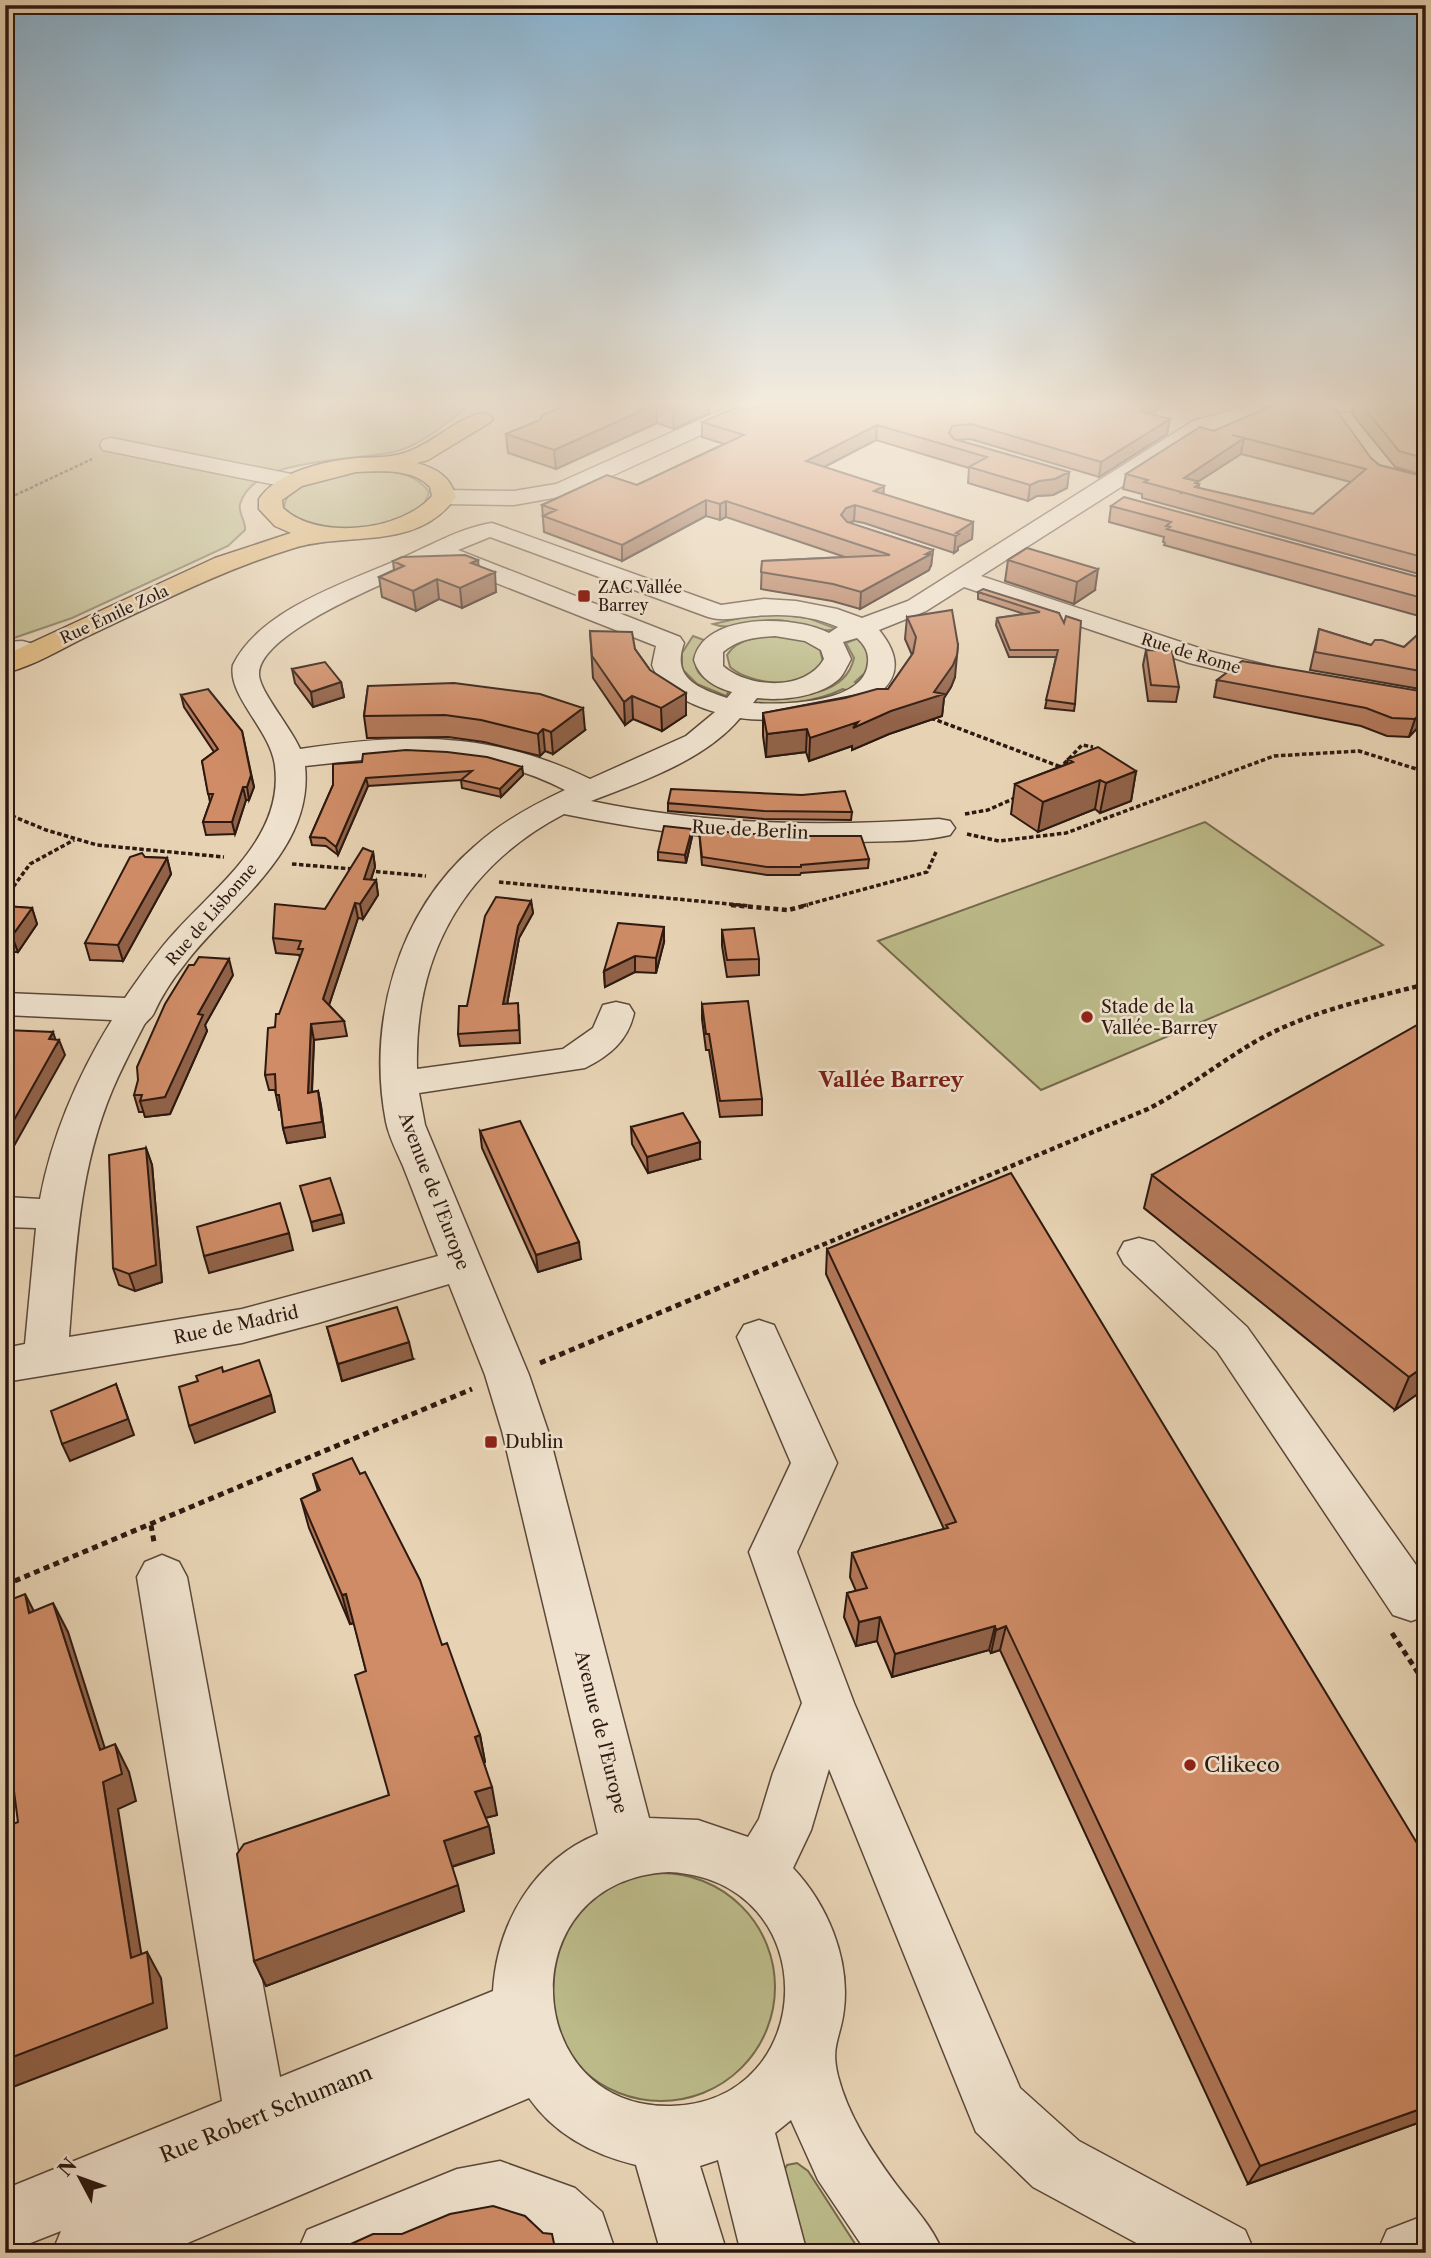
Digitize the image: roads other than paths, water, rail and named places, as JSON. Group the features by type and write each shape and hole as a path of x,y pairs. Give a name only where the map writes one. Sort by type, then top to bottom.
{"main road":[{"path":"273,509 277,516 292,526 341,534 391,529 429,509"},
{"name":"Rue Émile Zola","path":"224,563 261,538 277,516"},
{"name":"Rue Émile Zola","path":"5,665 224,563 293,540 341,534"}],"street":[{"path":"436,509 435,522 451,542 621,623 671,643 665,655 666,665 678,684 705,699 742,698 815,684 826,679 838,664 834,648 803,632 775,628 747,631 724,639 711,649 709,666 742,698 762,712 824,707 857,695 878,678 884,659 875,640 860,628 839,618 805,610 766,607 726,614 498,531 485,531 451,542"},
{"path":"825,641 917,606 962,570 1068,509"},
{"path":"391,529 451,542 647,609 724,639"},
{"name":"Rue de Lisbonne","path":"46,1357 58,1214 68,1160 84,1110 102,1069 174,953 241,884 276,834 286,811 289,760 266,713 248,689 246,665 250,656 291,621 451,542"},
{"name":"Rue de Rome","path":"962,570 1228,665 1315,683"},
{"path":"621,623 672,596"},
{"path":"5,650 22,649 32,652"},
{"name":"Avenue de l'Europe","path":"629,1847 525,1431 507,1375 405,1125 398,1084 400,1025 408,978 418,948 462,877 480,857 520,825 687,747 718,726 742,698"},
{"name":"Rue de Berlin","path":"289,760 368,747 452,746 489,751 526,761 557,773 577,798 650,822 749,832 849,834 939,828"},
{"path":"5,1004 138,1010"},
{"path":"398,1084 572,1060 595,1048 614,1028 616,1013"},
{"path":"5,1212 58,1214"},
{"path":"1139,1253 1232,1339 1421,1602"},
{"name":"Rue de Madrid","path":"5,1365 242,1326 318,1307 463,1264"},
{"path":"759,1337 814,1463 773,1552 828,1703 998,2110 1056,2164 1222,2253"},
{"path":"162,1577 256,2118"},
{"path":"760,1872 783,1830 800,1773 828,1703"},
{"path":"670,1841 711,1846 737,1856 760,1872 793,1912 805,1937 813,1992 810,2021 801,2048 776,2089 740,2120 715,2133 688,2140 660,2141 631,2137 603,2126 557,2087 534,2034 527,1977 533,1947 560,1895 580,1874 603,1858 629,1847 670,1841"},
{"path":"85,2253 534,2034"},
{"name":"Rue Robert Schumann","path":"5,2222 256,2118 534,2034"},
{"path":"801,2048 807,2084 820,2116 856,2186 910,2253"},
{"path":"740,2120 774,2253"},
{"path":"660,2141 694,2253"},
{"path":"330,2253 457,2201 500,2193 552,2211 579,2235 583,2253"},
{"path":"1410,2253 1426,2248"}],"place":[{"name":"ZAC Vallée Barrey","path":"584,596"},
{"name":"Stade de la Vallée-Barrey","path":"1087,1017"},
{"name":"Dublin","path":"491,1442"},
{"name":"Clikeco","path":"1190,1765"}],"district":[{"name":"Vallée Barrey","path":"891,1080"}]}
